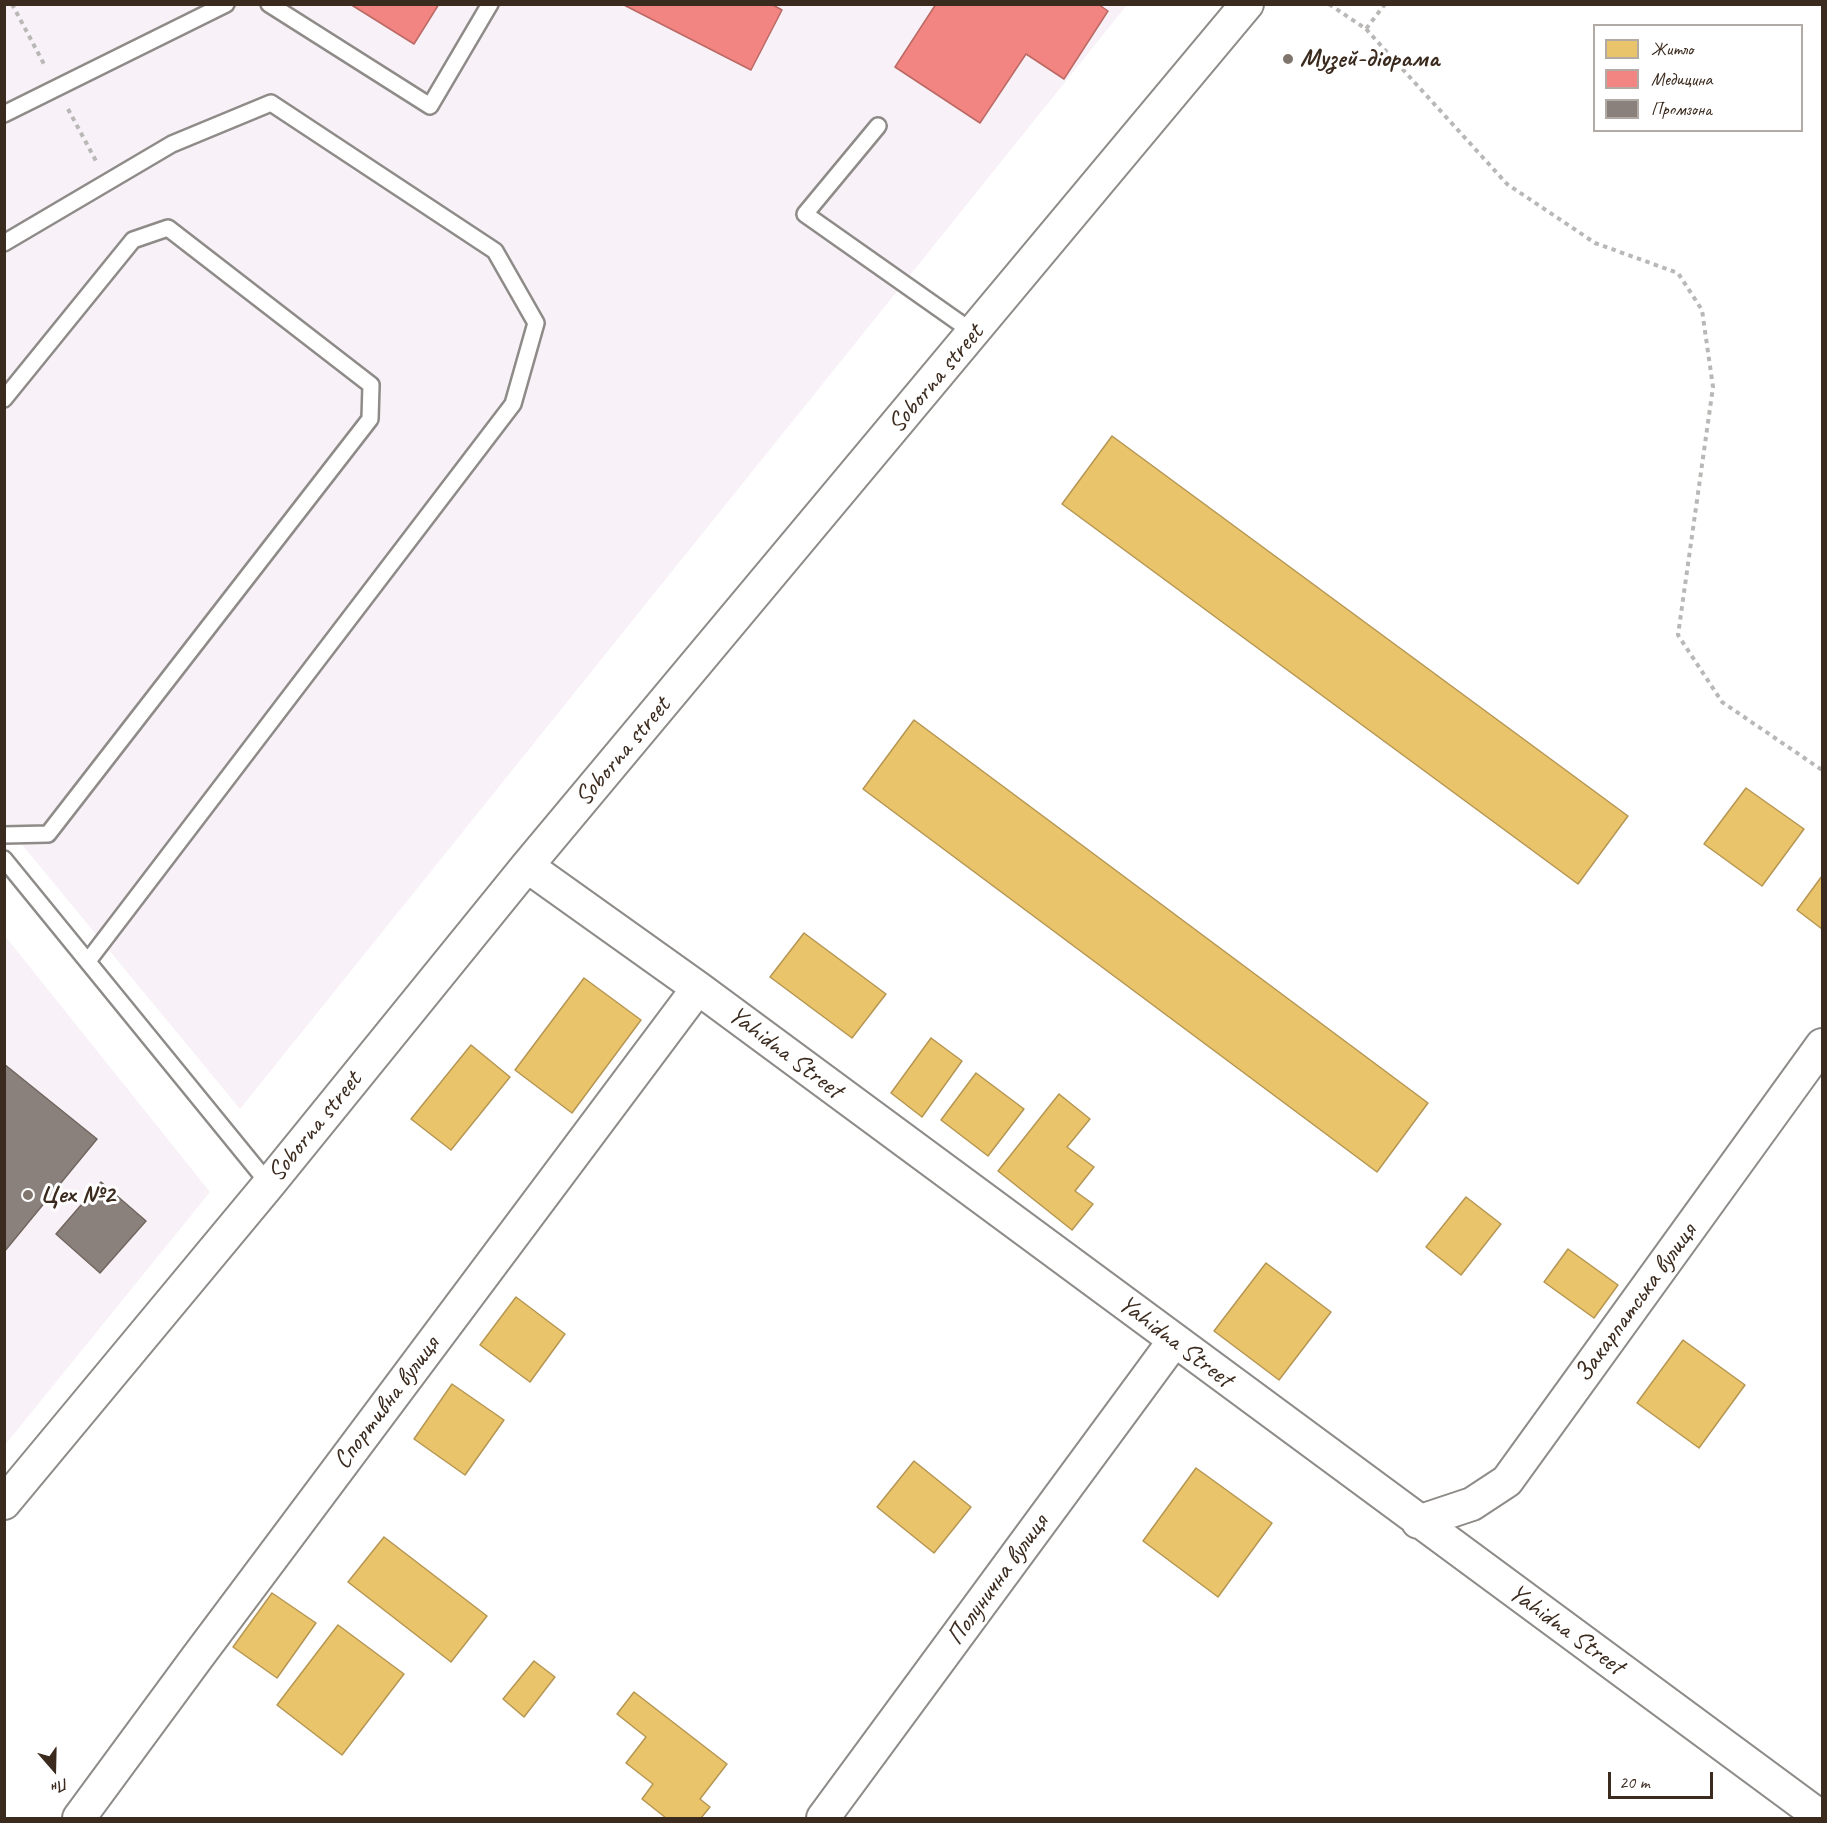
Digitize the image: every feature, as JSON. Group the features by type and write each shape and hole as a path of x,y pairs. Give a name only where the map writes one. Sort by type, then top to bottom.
{"street":[{"name":"Soborna street","path":"4,1503 269,1184 528,866 1247,4"},
{"name":"Yahidna Street","path":"528,866 698,988 1418,1522 1822,1818"},
{"name":"Спортивна вулиця","path":"79,1818 698,988"},
{"name":"Закарпатська вулиця","path":"1418,1522 1472,1504 1507,1481 1822,1045"},
{"name":"Полунична вулиця","path":"823,1818 1174,1341"}],"lane":[{"path":"4,114 226,4"},
{"path":"269,4 430,106 490,4"},
{"path":"4,243 172,144 271,103 495,251 536,323 513,404 88,961"},
{"path":"878,126 805,214 974,333"},
{"path":"4,399 134,240 168,228 371,385 370,420 48,834 4,835"},
{"path":"4,859 269,1184"}],"path":[{"path":"12,4 108,182"},
{"path":"1329,4 1366,29 1507,184 1595,243 1678,273 1702,310 1713,387 1678,635 1722,702 1822,770"},
{"path":"1366,29 1385,4"}],"shaded area":[{"path":"4,5 1127,5 240,1109 5,824"},
{"path":"5,936 210,1192 5,1445"}],"building: Житло":[{"path":"1112,436 1628,816 1578,884 1062,504"},
{"path":"914,720 1428,1103 1377,1172 863,789"},
{"path":"1746,788 1804,829 1762,886 1704,844"},
{"path":"1822,876 1822,929 1797,910"},
{"path":"804,933 886,994 852,1038 770,977"},
{"path":"584,978 641,1020 572,1113 515,1070"},
{"path":"931,1038 962,1061 922,1117 891,1093"},
{"path":"471,1045 510,1077 451,1150 411,1119"},
{"path":"976,1073 1024,1109 988,1156 941,1120"},
{"path":"1059,1094 1090,1119 1067,1147 1094,1167 1075,1191 1093,1204 1072,1230 998,1171"},
{"path":"1466,1197 1501,1224 1461,1275 1426,1247"},
{"path":"1568,1249 1618,1285 1594,1318 1544,1282"},
{"path":"1266,1263 1331,1312 1279,1380 1214,1331"},
{"path":"516,1297 565,1334 530,1382 480,1345"},
{"path":"1683,1340 1745,1385 1699,1448 1637,1403"},
{"path":"452,1384 504,1420 465,1475 414,1439"},
{"path":"914,1461 971,1507 934,1553 877,1507"},
{"path":"1196,1468 1272,1523 1218,1597 1143,1541"},
{"path":"384,1537 487,1616 451,1662 348,1582"},
{"path":"272,1593 316,1623 277,1678 233,1647"},
{"path":"338,1625 404,1674 342,1755 277,1705"},
{"path":"534,1661 555,1677 524,1717 503,1699"},
{"path":"634,1692 727,1764 700,1799 710,1807 701,1818 666,1818 642,1799 653,1784 626,1763 646,1737 617,1714"}],"building: Медицина":[{"path":"350,4 439,4 414,44"},
{"path":"622,4 771,4 782,10 751,70"},
{"path":"936,4 1098,4 1108,11 1064,79 1026,54 980,123 895,67"}],"building: Промзона":[{"name":"Цех №2","path":"4,1064 97,1139 4,1252"},
{"path":"101,1182 146,1221 100,1273 56,1234"}],"place":[{"name":"Музей-діорама","path":"1288,59"},
{"name":"Цех №2","path":"28,1195"}]}
